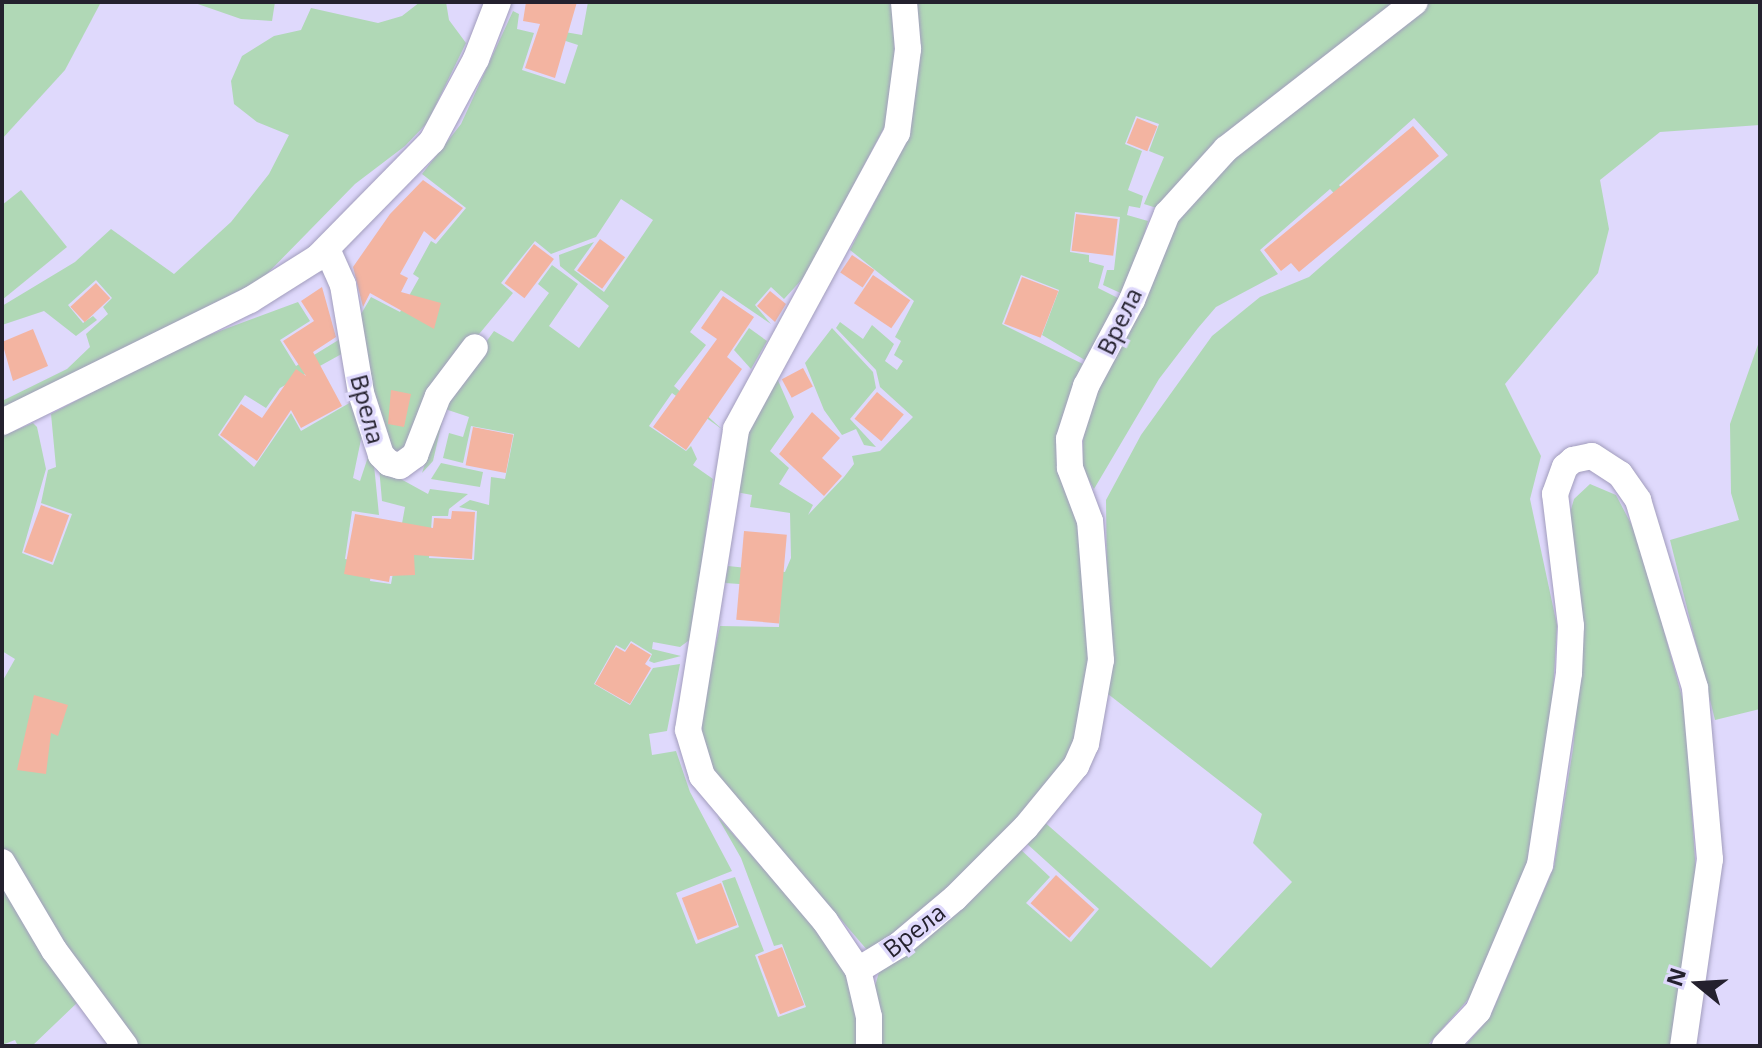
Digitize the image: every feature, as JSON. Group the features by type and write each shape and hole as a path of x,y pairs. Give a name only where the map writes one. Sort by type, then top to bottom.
{"street":[{"path":"2,422 250,300 327,249 432,141 476,59 498,2"},
{"name":"Врела","path":"904,2 908,49 897,133 736,429 688,721 688,745 702,776 825,921 858,970 899,945 965,888 1035,817 1076,766 1086,744 1101,660 1090,521 1070,468 1069,439 1082,396 1132,300 1167,214 1226,149 1415,2"},
{"name":"Врела","path":"327,249 343,285 361,393 381,455 389,463 400,466 415,455 438,396 475,347"},
{"path":"1445,1046 1478,1011 1540,865 1569,673 1571,626 1555,494 1565,467 1592,456 1620,474 1638,500 1695,688 1710,859 1683,1046"},
{"path":"2,862 54,950 125,1046"},
{"path":"858,970 869,1017 869,1046"}],"green space":[{"path":"2,2 101,2 65,70 2,139"},
{"path":"192,2 275,2 272,21 241,19"},
{"path":"420,2 446,2 449,20 466,43 427,123 405,146 355,184 262,279 2,410 2,401 67,369 90,347 86,334 108,314 103,307 112,298 96,280 68,305 83,323 93,316 97,320 76,336 44,311 2,325 2,306 75,262 111,229 174,274 231,222 269,174 289,135 257,122 234,104 231,81 242,56 274,36 301,30 311,8 378,23 402,16"},
{"path":"588,2 892,2 895,57 886,124 806,275 784,299 771,287 755,305 771,324 721,290 690,332 706,345 674,386 723,430 672,393 649,426 686,451 691,446 697,459 693,465 713,479 692,638 680,647 653,642 652,649 681,656 654,663 649,661 652,654 631,641 625,650 616,645 594,684 630,705 653,668 680,664 667,731 649,734 652,755 676,751 690,792 732,871 676,893 696,944 739,927 722,881 735,877 764,951 755,955 778,1017 806,1007 782,944 774,946 741,858 717,816 873,993 879,972 1019,848 1050,877 1026,903 1071,942 1099,909 1025,842 1042,820 1211,968 1292,882 1253,843 1262,814 1108,694 1106,500 1141,435 1212,336 1260,297 1309,277 1448,155 1414,118 1339,185 1350,199 1344,204 1330,189 1260,250 1278,274 1216,307 1198,328 1159,379 1094,489 1082,468 1084,421 1182,209 1203,181 1426,2 1760,2 1760,125 1660,132 1600,180 1609,229 1598,273 1505,384 1541,456 1530,499 1557,625 1552,711 1527,862 1508,917 1472,995 1427,1046 130,1046 2,853 2,682 15,659 2,651 2,436 33,423 37,427 46,469 22,553 53,565 72,514 41,503 48,470 56,467 51,414 182,345 298,302 310,321 280,340 296,366 345,336 347,351 280,388 266,408 245,395 218,435 254,467 291,413 301,431 358,398 364,425 353,478 360,481 372,445 379,515 352,511 345,559 372,564 370,581 391,584 405,507 382,501 379,467 428,494 430,489 468,494 449,509 448,516 432,516 429,558 474,560 477,511 459,507 470,500 489,505 491,477 505,479 514,434 471,426 463,463 443,458 449,433 463,437 469,417 445,409 433,461 422,473 447,396 494,331 513,342 549,293 538,284 552,265 578,284 549,326 579,348 609,306 560,266 559,255 594,242 574,270 604,292 653,220 621,199 596,237 551,254 535,241 501,283 513,293 475,339 415,442 390,456 357,321 371,297 400,312 419,278 413,274 431,241 436,244 466,208 422,174 461,124 513,11 519,14 517,29 534,33 522,70 565,84 578,45 541,33 542,28 582,35"},
{"path":"916,2 1405,2 1163,210 1144,204 1164,157 1149,151 1159,124 1136,116 1125,144 1142,151 1128,190 1143,196 1140,208 1129,206 1127,215 1148,221 1127,296 1103,285 1107,270 1114,270 1120,217 1075,212 1070,252 1089,255 1089,262 1104,266 1098,288 1124,301 1090,363 1042,335 1059,290 1021,275 1002,324 1089,367 1081,380 1077,510 1092,645 1078,750 1047,790 898,937 868,951 711,768 701,739 703,703 720,626 779,627 781,587 725,583 728,566 785,572 791,558 790,513 750,507 752,495 736,492 747,436 777,378 794,417 770,451 789,468 779,484 813,505 808,515 854,464 852,456 880,451 913,417 880,387 876,370 836,328 840,322 863,339 872,325 894,344 885,361 897,370 903,361 894,355 901,341 895,337 914,301 850,250 909,135 920,49"},
{"path":"21,190 67,247 2,300 2,205"},
{"path":"749,328 767,341 751,369 734,350"},
{"path":"832,328 873,372 876,388 850,419 876,447 864,445 856,429 842,435 824,410 805,363"},
{"path":"1760,339 1760,709 1715,720 1670,540 1739,520 1731,493 1730,424"},
{"path":"441,463 483,472 480,487 431,479"},
{"path":"1590,484 1616,495 1639,539 1685,708 1696,874 1670,1046 1465,1046 1490,1017 1554,867 1573,749 1584,627 1570,513 1574,499"},
{"path":"2,871 79,1001 32,1046 18,1046 15,1040 2,1045"}],"building":[{"path":"526,2 577,2 555,78 525,68 540,24 523,21"},
{"path":"1137,118 1157,126 1147,151 1127,143"},
{"path":"1413,126 1439,156 1299,272 1291,263 1281,271 1264,250"},
{"path":"423,180 463,208 435,240 424,231 400,274 408,278 401,292 441,303 434,329 370,293 363,307 353,267 390,214"},
{"path":"1076,214 1118,219 1113,256 1071,251"},
{"path":"600,239 625,257 602,289 577,271"},
{"path":"534,244 554,259 524,298 505,283"},
{"path":"852,255 874,270 863,288 840,272"},
{"path":"873,275 910,300 891,328 854,303"},
{"path":"1022,277 1058,291 1040,338 1004,324"},
{"path":"96,283 110,298 85,322 70,307"},
{"path":"322,287 336,337 313,352 342,406 301,428 291,410 257,461 220,435 241,404 262,418 296,369 306,376 283,341 314,321 301,301"},
{"path":"770,291 786,304 775,322 757,306"},
{"path":"723,296 754,317 727,357 742,369 686,450 653,427 717,339 701,328"},
{"path":"33,329 48,366 13,381 2,342"},
{"path":"803,368 813,387 792,398 782,379"},
{"path":"391,390 411,394 404,427 388,424"},
{"path":"877,392 904,414 881,441 855,419"},
{"path":"812,412 840,438 822,458 842,476 824,496 779,454"},
{"path":"473,427 513,435 506,473 466,465"},
{"path":"41,505 69,515 52,562 24,552"},
{"path":"452,511 475,512 472,559 414,555 415,575 390,576 389,582 344,574 355,514 433,528 434,518 451,519"},
{"path":"744,531 787,535 779,623 736,620"},
{"path":"631,643 651,655 645,664 651,668 630,704 595,684 616,647 625,652"},
{"path":"34,695 68,705 58,736 51,733 46,774 17,770"},
{"path":"1056,875 1095,910 1069,938 1031,903"},
{"path":"721,883 737,925 698,940 682,898"},
{"path":"782,947 804,1005 780,1014 758,956"}]}
